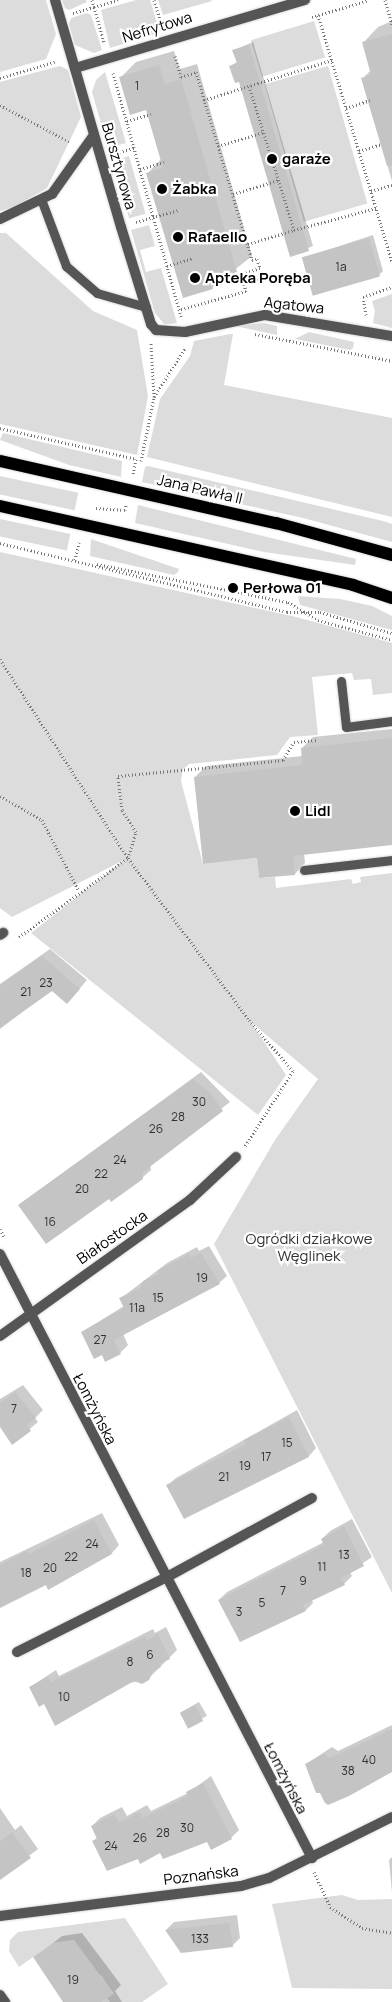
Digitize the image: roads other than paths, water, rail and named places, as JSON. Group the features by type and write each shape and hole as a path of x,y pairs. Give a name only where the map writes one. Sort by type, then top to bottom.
{"main road":[{"name":"Jana Pawła II","path":"0,461 276,523 392,554"},
{"path":"0,506 343,583 392,598"}],"street":[{"name":"Bursztynowa","path":"55,0 146,307 160,331"},
{"name":"Nefrytowa","path":"75,68 305,0"},
{"path":"0,219 52,194 94,135"},
{"name":"Agatowa","path":"160,331 186,332 265,315 392,336"},
{"name":"Białostocka","path":"0,1336 190,1200 236,1157"},
{"name":"Łomżyńska","path":"0,1254 312,1858"},
{"path":"17,1652 167,1577 312,1498"},
{"name":"Poznańska","path":"0,1916 241,1886 269,1878 392,1817"},
{"path":"0,1994 5,2002"}],"lane":[{"path":"41,199 66,266 97,293 146,307"},
{"path":"340,681 346,727 392,721"},
{"path":"304,870 392,860"}],"place":[{"name":"garaże","path":"272,159"},
{"name":"Żabka","path":"162,189"},
{"name":"Rafaello","path":"178,237"},
{"name":"Apteka Poręba","path":"195,278"},
{"name":"Perłowa 01","path":"233,588"},
{"name":"Lidl","path":"295,811"}],"park label":[{"name":"Ogródki działkowe Węglinek","path":"309,1246"}]}
